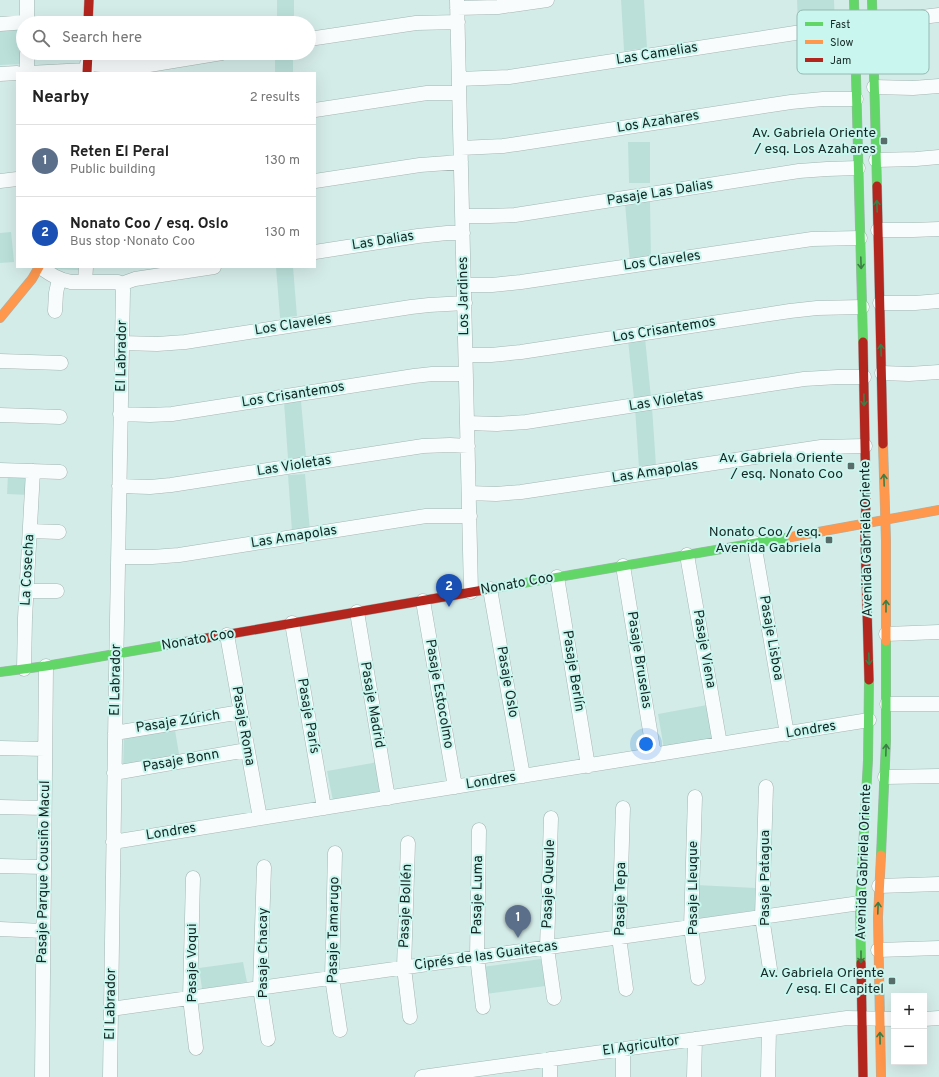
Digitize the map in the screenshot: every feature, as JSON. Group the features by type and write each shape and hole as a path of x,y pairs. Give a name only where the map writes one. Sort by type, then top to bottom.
{"main road":[{"path":"88,16 89,0"},
{"name":"Avenida Gabriela Oriente","path":"855,74 864,377 869,670 868,760 860,903 863,1077"},
{"name":"Avenida Gabriela Oriente","path":"874,74 882,373 887,704 885,777 879,886 878,950 881,1077"},
{"path":"0,318 39,268"},
{"name":"Nonato Coo","path":"0,672 24,670 292,624 939,510"}],"street":[{"path":"27,0 27,16"},
{"path":"457,4 498,7 547,0"},
{"name":"Los Jardines","path":"457,4 462,216 457,233 464,286 471,592"},
{"path":"929,16 939,15"},
{"path":"316,38 416,23 458,22"},
{"path":"0,24 16,23"},
{"name":"Las Camelias","path":"459,79 509,77 797,33"},
{"path":"27,60 27,72"},
{"path":"34,72 87,65 149,65 179,60"},
{"path":"0,74 16,73"},
{"path":"874,87 913,88 939,86"},
{"path":"316,110 427,93 459,93"},
{"name":"Los Azahares","path":"316,181 420,165 496,146 791,102 807,100 856,99"},
{"path":"876,160 939,157"},
{"name":"Pasaje Las Dalias","path":"462,216 515,215 799,171 858,168"},
{"path":"0,181 16,179"},
{"path":"878,230 939,229"},
{"name":"Las Dalias","path":"316,252 418,236 457,233"},
{"name":"Los Claveles","path":"464,286 521,282 812,239 860,238"},
{"path":"42,268 58,279 71,282 118,282 121,284 135,279 207,268"},
{"path":"85,282 86,268"},
{"path":"54,311 58,279"},
{"name":"El Labrador","path":"110,1077 123,290 121,284"},
{"path":"880,303 939,301"},
{"name":"Los Claveles","path":"122,343 156,344 186,342 411,307 464,303"},
{"name":"Los Crisantemos","path":"466,355 491,355 521,352 790,311 822,308 862,307"},
{"path":"0,361 61,363"},
{"path":"882,373 909,374 939,372"},
{"name":"Los Crisantemos","path":"120,414 172,414 414,376 432,374 466,374"},
{"name":"Las Violetas","path":"467,423 504,424 526,422 804,379 864,377"},
{"path":"0,415 60,417"},
{"name":"Las Violetas","path":"119,486 165,486 423,446 468,446"},
{"name":"Las Amapolas","path":"469,493 496,494 521,492 815,447 865,446"},
{"path":"0,470 60,472"},
{"name":"La Cosecha","path":"24,670 33,471"},
{"name":"Las Amapolas","path":"118,557 166,557 426,516 470,516"},
{"path":"30,531 59,532"},
{"name":"Pasaje Lisboa","path":"754,543 787,734"},
{"name":"Pasaje Viena","path":"687,555 720,744"},
{"name":"Pasaje Bruselas","path":"623,566 654,755"},
{"name":"Pasaje Berlín","path":"557,577 588,766"},
{"name":"Pasaje Oslo","path":"490,589 523,776"},
{"path":"27,591 57,591"},
{"name":"Pasaje Estocolmo","path":"423,601 455,787"},
{"name":"Pasaje Madrid","path":"357,612 388,798"},
{"name":"Pasaje París","path":"292,624 324,808"},
{"path":"886,634 939,632"},
{"name":"Pasaje Roma","path":"227,635 260,818"},
{"name":"Pasaje Parque Cousiño Macul","path":"42,1077 46,666"},
{"path":"887,704 939,704"},
{"name":"Pasaje Zúrich","path":"115,732 241,712"},
{"name":"Londres","path":"113,842 869,720"},
{"path":"0,748 45,748"},
{"name":"Pasaje Bonn","path":"114,773 247,750"},
{"path":"885,777 939,776"},
{"name":"Pasaje Patagua","path":"766,788 762,917 770,968"},
{"name":"Pasaje Lleuque","path":"695,797 691,927 698,978"},
{"path":"0,807 44,808"},
{"name":"Pasaje Tepa","path":"623,808 619,937 626,988"},
{"name":"Pasaje Queule","path":"551,818 547,948 554,998"},
{"name":"Pasaje Luma","path":"479,830 477,957 483,1007"},
{"name":"Pasaje Bollén","path":"408,843 404,968 410,1018"},
{"name":"Pasaje Tamarugo","path":"335,853 332,978 340,1030"},
{"path":"0,866 44,867"},
{"name":"Pasaje Chacay","path":"264,866 260,988 268,1038"},
{"name":"Pasaje Voqui","path":"193,878 190,998 196,1048"},
{"path":"879,886 939,884"},
{"name":"Ciprés de las Guaitecas","path":"111,1009 860,903"},
{"path":"0,929 43,930"},
{"path":"878,950 939,948"},
{"name":"El Agricultor","path":"422,1077 478,1073 550,1059 847,1018 891,1020"},
{"path":"927,1019 939,1018"},
{"path":"768,1077 769,1029"},
{"path":"694,1077 695,1039"},
{"path":"623,1049 623,1077"},
{"path":"550,1059 550,1077"}],"green space":[{"path":"277,0 294,0 294,16 277,16"},
{"path":"621,0 644,0 647,48 624,51"},
{"path":"797,0 834,0 834,10 797,10"},
{"path":"16,27 16,60 22,60 22,64 0,65 0,28"},
{"path":"275,60 293,60 293,72 275,72"},
{"path":"628,142 650,142 650,183 629,183"},
{"path":"650,201 651,259 630,263 625,203"},
{"path":"11,232 14,262 0,263 0,233"},
{"path":"79,268 79,270 53,269"},
{"path":"276,268 293,268 297,316 280,318"},
{"path":"645,338 651,398 634,399 628,340"},
{"path":"301,401 306,457 288,459 284,402"},
{"path":"652,407 656,466 639,468 635,408"},
{"path":"8,474 30,476 29,495 7,494"},
{"path":"305,474 310,531 292,532 288,475"},
{"path":"707,705 713,741 664,749 658,714"},
{"path":"175,730 180,760 123,768 124,736"},
{"path":"378,762 383,791 333,801 327,771"},
{"path":"697,885 756,888 756,910 696,919"},
{"path":"541,959 545,986 486,994 482,967"},
{"path":"243,962 247,982 202,989 199,968"}],"traffic: fast":[{"path":"854,0 854,10"},
{"path":"872,0 872,10"},
{"path":"856,74 863,342"},
{"path":"874,74 877,186"},
{"path":"495,588 791,537"},
{"path":"881,855 886,741 886,641"},
{"path":"0,672 46,666 184,642"},
{"path":"861,963 860,903 868,760 869,680"}],"traffic: slow":[{"path":"0,318 32,279 38,268"},
{"path":"883,444 886,541 886,641"},
{"path":"791,537 939,510"},
{"path":"881,855 878,917 881,1077"}],"traffic: jam":[{"path":"88,16 89,0"},
{"path":"87,72 88,60"},
{"path":"877,186 883,444"},
{"path":"863,342 866,498 865,538 869,680"},
{"path":"184,642 495,588"},
{"path":"861,963 863,1077"}],"place":[{"name":"Av. Gabriela Oriente / esq. Los Azahares","path":"884,141"},
{"name":"Av. Gabriela Oriente / esq. Nonato Coo","path":"851,466"},
{"name":"Nonato Coo / esq. Avenida Gabriela","path":"829,540"},
{"name":"Nonato Coo / esq. Oslo","path":"449,607"},
{"name":"Reten El Peral","path":"518,938"},
{"name":"Av. Gabriela Oriente / esq. El Capitel","path":"892,981"}]}
